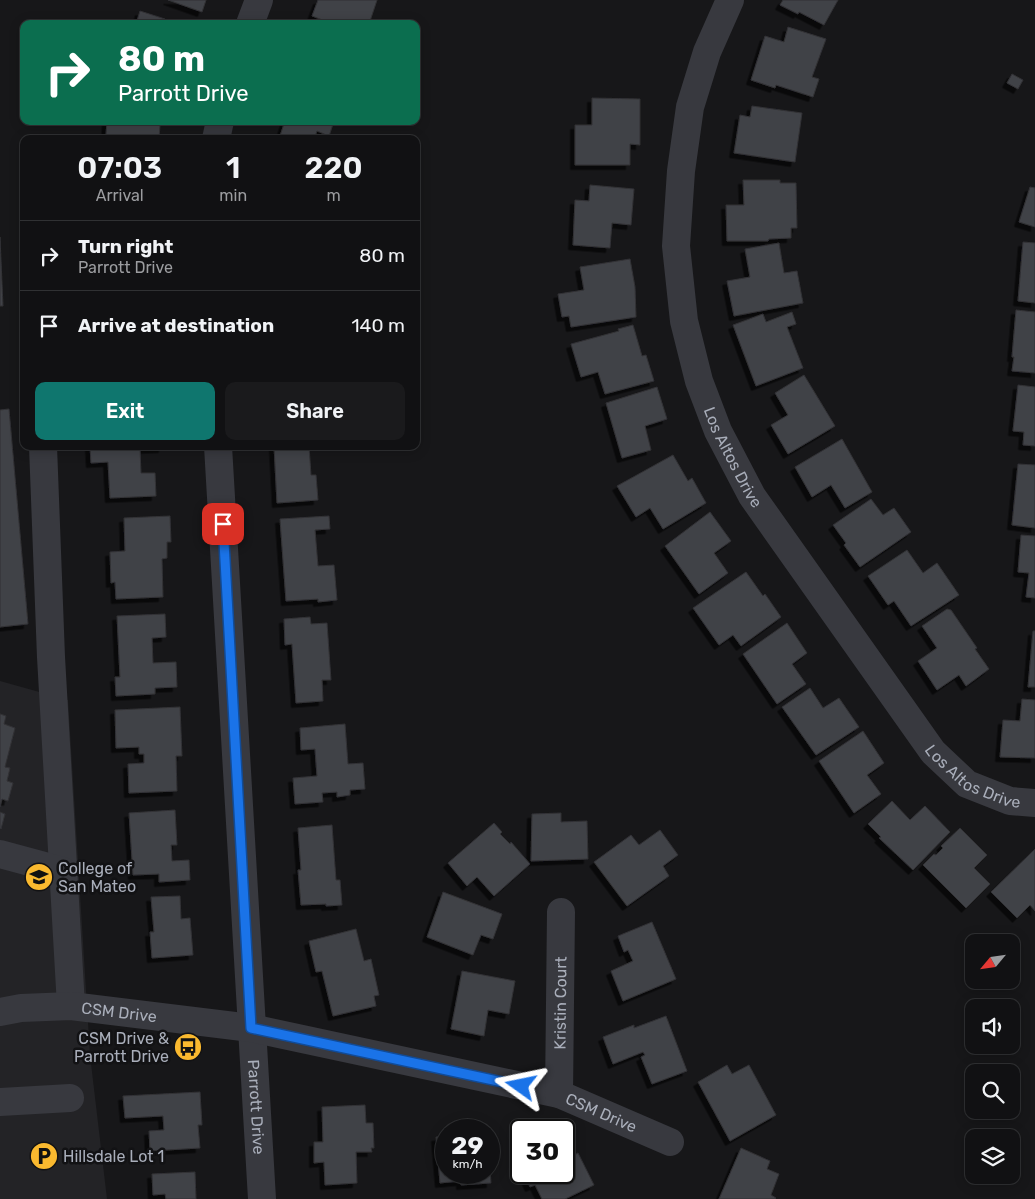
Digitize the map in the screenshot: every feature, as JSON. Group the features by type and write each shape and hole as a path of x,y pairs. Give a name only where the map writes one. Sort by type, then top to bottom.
{"street":[{"path":"252,20 259,0"},
{"name":"Los Altos Drive","path":"730,0 707,52 690,107 681,171 676,246 684,321 699,381 718,431 752,496 933,752 967,784 1010,801 1035,803"},
{"path":"43,450 51,657 71,1006"},
{"name":"Parrott Drive","path":"218,450 262,1199"},
{"path":"0,854 63,871"},
{"name":"Kristin Court","path":"559,1094 561,912"},
{"name":"CSM Drive","path":"0,1012 21,1008 71,1006 251,1028 559,1094 670,1142"},
{"path":"0,1102 70,1098"}],"shaded area":[{"name":"College of San Mateo","path":"0,681 68,700 90,1055 107,1199 0,1199"}],"building":[{"path":"168,0 206,0 202,12"},
{"path":"318,0 377,0 370,20 322,20 312,16"},
{"path":"783,0 838,0 824,25 780,5"},
{"path":"140,11 165,19 165,20 137,20"},
{"path":"788,27 826,39 812,77 819,79 813,97 776,85 775,88 751,80 765,36 784,42"},
{"path":"1012,74 1023,80 1018,89 1007,83"},
{"path":"592,98 640,99 640,145 630,144 630,165 575,165 575,125 592,125"},
{"path":"752,106 802,113 795,162 734,153 740,115 750,117"},
{"path":"107,125 160,125 159,135 106,135"},
{"path":"284,125 333,125 329,135 317,131 316,135 280,135"},
{"path":"743,180 780,180 780,183 796,183 797,228 791,228 791,238 769,239 768,241 727,241 726,205 744,205"},
{"path":"590,185 634,189 631,225 612,223 610,248 573,245 575,200 589,201"},
{"path":"1030,187 1035,188 1035,227 1019,222"},
{"path":"0,237 3,306 0,306"},
{"path":"1023,242 1035,243 1035,303 1018,301"},
{"path":"779,243 784,273 797,271 803,303 734,316 727,281 750,277 745,249"},
{"path":"630,259 635,287 636,317 571,327 569,316 562,317 558,294 584,290 580,267"},
{"path":"1016,310 1035,312 1035,373 1012,371"},
{"path":"792,312 796,324 787,327 803,368 756,386 733,325 763,314 766,322"},
{"path":"633,325 642,356 646,355 654,381 605,394 598,372 581,377 571,344 619,331 618,329"},
{"path":"804,375 835,426 788,454 771,425 788,415 775,393"},
{"path":"1018,385 1035,387 1035,446 1023,445 1024,432 1013,431"},
{"path":"657,387 667,419 645,426 651,450 622,458 606,403"},
{"path":"9,409 28,624 0,627 0,410"},
{"path":"842,439 872,492 845,508 831,485 812,497 795,467"},
{"path":"90,450 140,450 141,473 155,473 156,496 110,498 108,462 91,463"},
{"path":"274,450 309,450 311,475 316,475 318,500 277,503"},
{"path":"673,455 688,481 692,478 706,503 663,529 650,508 636,517 617,486"},
{"path":"1018,464 1035,465 1035,528 1012,525"},
{"path":"871,499 883,515 894,508 911,532 860,567 844,545 846,543 833,525"},
{"path":"710,512 731,541 714,553 728,573 699,594 665,546"},
{"path":"170,516 171,542 167,542 167,558 162,559 163,597 116,599 115,582 111,583 110,552 125,551 124,518"},
{"path":"329,516 330,529 315,530 318,566 334,565 337,600 318,602 318,599 286,601 280,519"},
{"path":"1021,535 1035,536 1035,598 1026,597 1029,573 1018,572"},
{"path":"907,550 923,573 937,563 959,595 911,626 894,601 888,605 868,576"},
{"path":"746,572 781,617 741,646 733,635 719,645 693,608"},
{"path":"947,609 951,610 989,669 966,686 959,675 937,690 918,661 937,648 922,626"},
{"path":"165,614 166,637 152,638 153,663 176,662 177,687 155,688 155,694 116,696 115,677 120,677 117,616"},
{"path":"310,617 311,624 327,623 331,680 322,680 323,701 296,703 292,644 285,645 284,619"},
{"path":"787,623 807,653 792,664 806,684 777,704 743,654"},
{"path":"1033,631 1035,631 1035,687 1028,687"},
{"path":"810,688 823,708 839,698 859,727 816,755 782,707"},
{"path":"1022,699 1035,700 1035,758 1000,757 1003,720 1020,721"},
{"path":"180,707 182,756 176,756 177,791 129,793 128,764 144,763 144,754 139,754 139,747 116,748 115,710"},
{"path":"0,714 6,716 4,724 15,728 5,767 10,768 7,781 13,783 8,801 2,799 0,807"},
{"path":"345,724 348,764 363,763 365,789 350,790 350,795 337,797 337,792 322,793 323,802 295,804 293,778 317,776 315,749 301,750 300,728"},
{"path":"863,731 884,763 867,775 881,794 854,813 819,761"},
{"path":"892,801 910,820 925,806 950,832 913,870 879,838 881,837 868,824"},
{"path":"175,810 177,845 171,845 172,861 189,860 190,880 159,882 159,874 133,875 129,813"},
{"path":"0,812 5,814 1,829 0,828"},
{"path":"561,813 561,822 587,821 588,859 531,861 532,814"},
{"path":"494,823 502,832 500,834 510,844 511,842 530,864 494,896 477,877 467,886 448,863"},
{"path":"332,825 336,880 340,880 342,905 301,905 298,870 301,870 298,828"},
{"path":"960,828 987,855 974,868 990,884 966,908 923,865 943,848 941,846"},
{"path":"660,830 678,855 663,866 669,876 627,906 594,862 631,835 639,845"},
{"path":"1035,849 1035,911 1030,905 1017,918 991,892"},
{"path":"443,892 502,914 493,939 481,935 473,955 427,937"},
{"path":"180,896 181,919 190,918 193,955 152,958 150,932 154,932 151,897"},
{"path":"652,922 676,979 623,1001 611,971 633,961 628,950 624,952 618,936"},
{"path":"356,929 364,961 371,959 379,995 374,996 376,1006 333,1016 322,971 316,972 309,941"},
{"path":"462,971 515,981 509,1014 488,1010 484,1036 451,1029"},
{"path":"666,1016 687,1071 652,1084 641,1057 645,1055 643,1052 613,1064 603,1037 634,1025 634,1028"},
{"path":"727,1065 732,1074 749,1065 776,1115 730,1141 698,1082"},
{"path":"200,1092 202,1125 198,1125 200,1148 150,1151 149,1131 164,1130 163,1116 125,1118 123,1096"},
{"path":"365,1105 366,1123 373,1123 374,1148 371,1148 372,1152 356,1152 357,1183 325,1185 324,1162 314,1163 314,1142 323,1142 322,1107"},
{"path":"741,1148 770,1161 767,1169 779,1174 771,1195 775,1199 719,1199"},
{"path":"578,1153 594,1185 565,1199 542,1199 535,1185 530,1187 529,1184 575,1184 575,1155"},
{"path":"195,1172 196,1199 166,1199 165,1194 153,1195 152,1174"}],"place":[{"name":"College of San Mateo","path":"39,877"},
{"name":"CSM Drive & Parrott Drive","path":"188,1047"},
{"name":"Hillsdale Lot 1","path":"44,1156"}],"route":[{"path":"223,524 251,1028 521,1086"}]}
